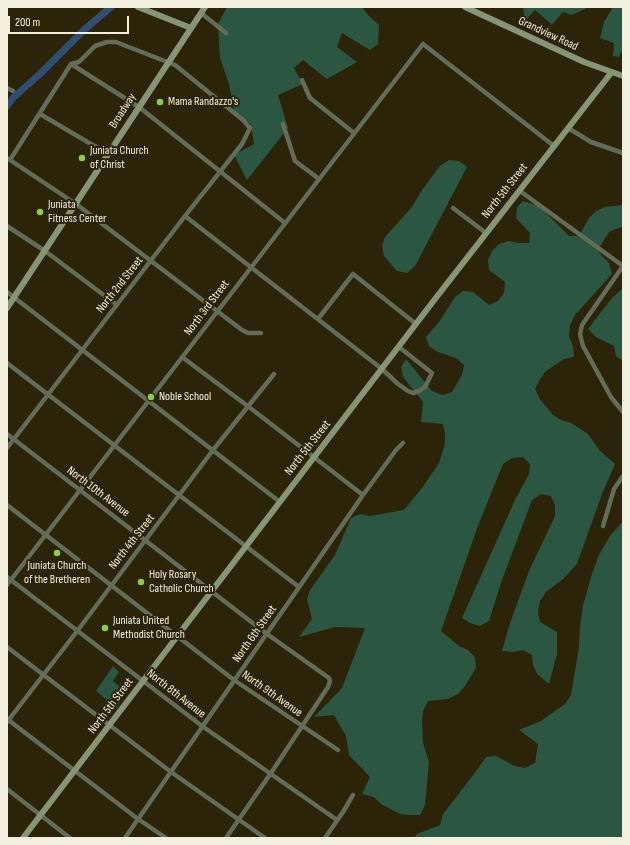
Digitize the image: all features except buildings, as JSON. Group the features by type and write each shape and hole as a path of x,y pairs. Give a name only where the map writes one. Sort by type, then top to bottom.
{"street":[{"path":"138,7 191,28"},
{"name":"Broadway","path":"7,308 46,251 205,7"},
{"name":"Grandview Road","path":"466,7 584,62 611,73 623,76"},
{"path":"201,13 226,33"},
{"path":"168,62 116,42 107,42 95,46 79,62 71,64 40,114 8,159 76,204 242,330 248,333 261,333"},
{"name":"North 3rd Street","path":"7,585 9,579 46,535 423,44 554,146"},
{"name":"North 2nd Street","path":"7,448 242,144 248,134 250,128 243,120 175,65 168,62"},
{"path":"71,64 139,107 285,223"},
{"name":"North 5th Street","path":"23,838 416,324 611,73"},
{"path":"302,80 310,98 354,133"},
{"path":"7,88 13,91"},
{"path":"40,114 108,154"},
{"path":"283,124 294,161 319,179"},
{"path":"568,128 590,142 623,153"},
{"path":"520,191 623,266 580,330 580,340 583,346 611,397 623,412"},
{"path":"453,208 486,233"},
{"path":"185,216 318,319 398,384 413,393 425,387 432,373 399,347"},
{"path":"7,226 46,251 117,305"},
{"path":"318,319 353,274 416,324"},
{"path":"7,292 280,502"},
{"path":"182,357 363,495"},
{"path":"7,363 299,588"},
{"name":"North 4th Street","path":"7,720 146,541 213,450 274,374"},
{"name":"North 10th Avenue","path":"7,434 79,491 267,634 327,676 330,681 328,687 302,726"},
{"name":"North 6th Street","path":"125,838 363,495 396,450 403,443"},
{"path":"603,526 614,489 623,476"},
{"name":"North 9th Avenue","path":"7,505 234,680 338,750"},
{"name":"North 8th Avenue","path":"9,579 78,630 202,726 337,820"},
{"path":"7,647 171,772 265,838"},
{"path":"7,720 138,819 166,838"},
{"path":"226,838 302,726"},
{"path":"7,789 70,838"},
{"path":"325,838 353,795"}],"green space":[{"path":"227,7 362,7 379,25 378,44 370,50 342,33 337,47 357,62 327,79 303,60 294,68 303,84 278,95 288,128 247,180 234,155 254,144 251,124 235,116 229,84 220,58 218,24"},
{"path":"523,7 589,7 572,15 563,12 552,25 535,10 525,21"},
{"path":"613,7 623,7 623,48 619,57 613,56 614,43 600,38 604,22"},
{"path":"449,160 459,161 467,167 415,266 407,273 397,271 384,256 382,246 385,237 412,207 422,190 440,166"},
{"path":"523,201 539,206 569,236 579,236 589,218 596,211 605,207 623,205 623,227 609,232 598,250 609,263 612,274 575,315 570,325 569,336 573,346 574,357 564,359 546,371 535,389 540,399 553,415 561,420 571,423 588,434 600,451 615,464 602,494 577,564 563,579 546,592 540,601 538,612 540,622 557,632 557,654 549,684 537,674 533,665 532,655 523,650 513,652 502,651 510,623 529,571 555,516 555,505 551,496 541,494 532,500 502,580 489,621 480,626 470,623 462,618 515,500 529,474 530,464 523,457 512,458 503,464 479,523 441,631 459,646 468,650 475,657 476,668 465,686 458,694 448,699 428,701 423,711 422,721 423,743 429,762 425,805 420,815 400,814 381,804 374,797 362,794 370,777 349,755 346,736 334,715 314,717 342,688 365,628 335,627 299,637 312,619 307,599 310,590 335,555 351,518 360,514 370,516 404,510 422,488 439,463 445,444 443,424 421,422 423,402 403,377 401,367 406,359 432,391 442,395 452,392 462,375 464,365 456,358 438,352 429,346 426,337 439,322 455,297 463,291 473,292 489,305 498,301 504,293 505,282 489,270 488,260 492,251 499,244 509,241 529,243 530,233 516,218 517,207"},
{"path":"623,288 623,361 616,356 614,346 596,337 588,329 611,299"},
{"path":"623,521 623,838 414,838 417,834 440,825 443,814 486,757 496,756 515,766 525,768 535,763 538,744 519,730 541,721 565,704 571,695 579,647 583,605 592,574 599,555 610,536"},
{"path":"113,666 119,672 113,681 125,691 117,708 96,691"}],"waterway":[{"path":"7,106 13,98 41,73 85,29 111,7"}],"place":[{"name":"Mama Randazzo's","path":"160,102"},
{"name":"Juniata Church of Christ","path":"82,158"},
{"name":"Juniata Fitness Center","path":"40,212"},
{"name":"Noble School","path":"151,397"},
{"name":"Juniata Church of the Bretheren","path":"57,553"},
{"name":"Holy Rosary Catholic Church","path":"141,582"},
{"name":"Juniata United Methodist Church","path":"105,628"}]}
